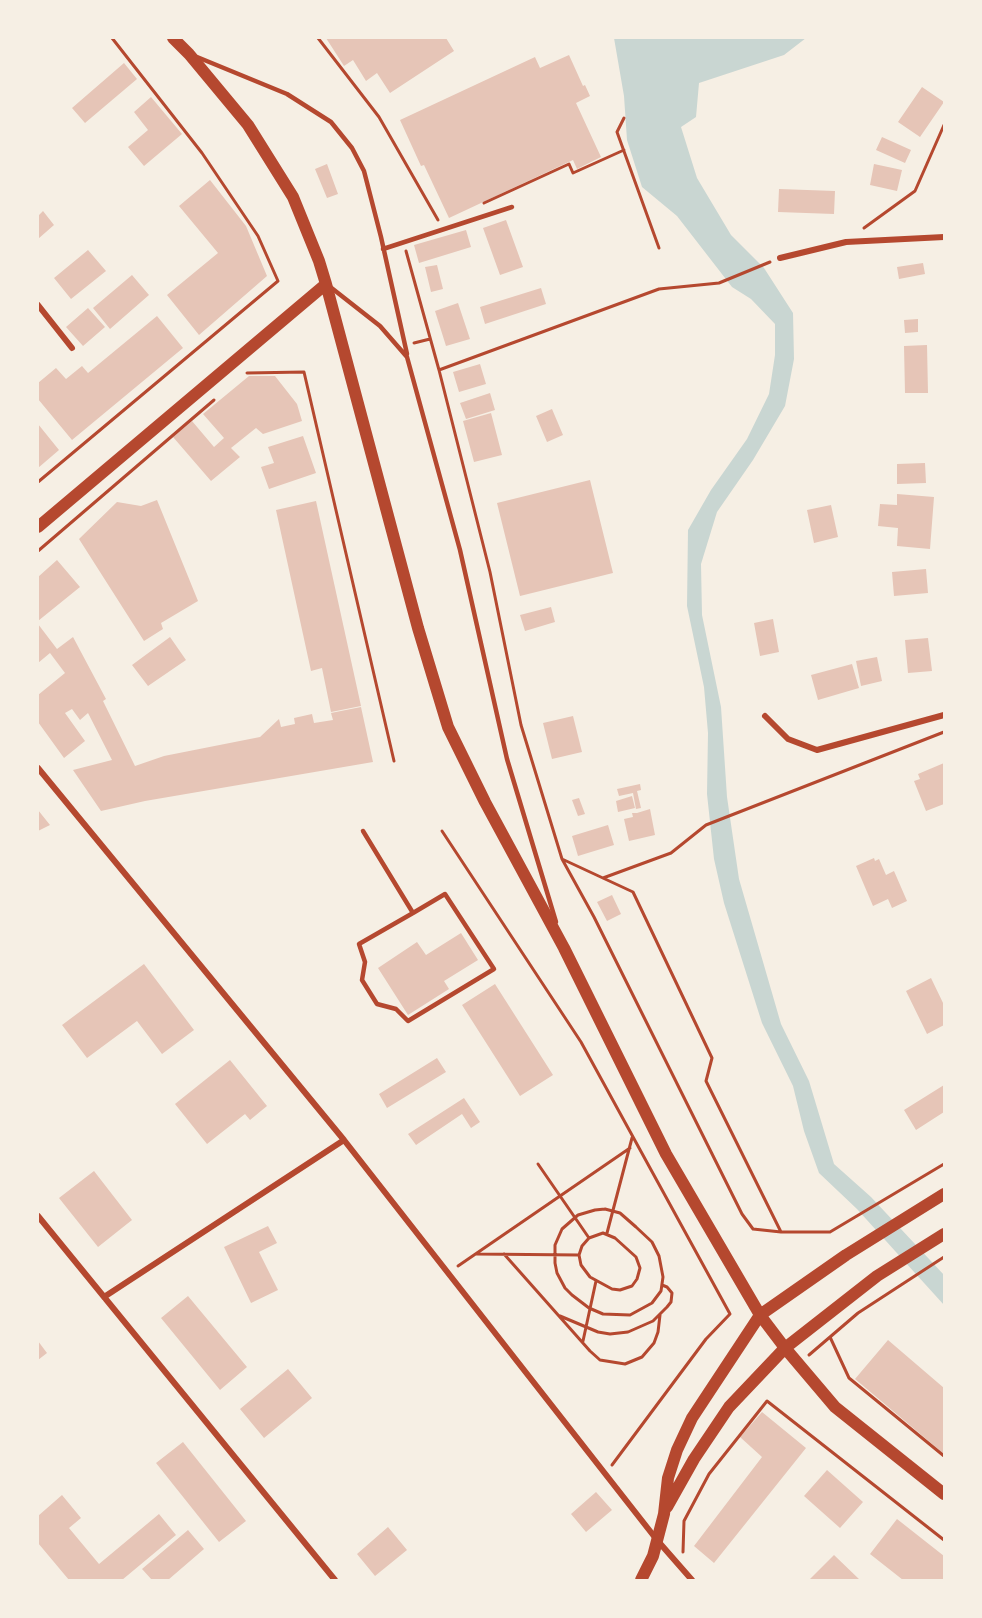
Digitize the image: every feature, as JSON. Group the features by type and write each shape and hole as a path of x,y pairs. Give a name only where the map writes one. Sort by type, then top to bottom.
{"main road":[{"path":"173,38 248,125 293,197 326,284 418,628 448,727 485,802 564,948 666,1154 760,1316 785,1348 835,1407 945,1494"},
{"path":"38,527 326,284"},
{"path":"641,1581 653,1556 664,1514 668,1478 676,1450 692,1418 760,1316 859,1247 945,1194"},
{"path":"664,1514 694,1459 729,1407 785,1348 877,1276 944,1234"}],"street":[{"path":"780,258 846,242 945,237"},
{"path":"38,305 72,348"},
{"path":"765,716 788,738 817,750 945,715"},
{"path":"38,768 344,1140 605,1475 692,1581"},
{"path":"104,1297 344,1140"},
{"path":"38,1216 335,1581"}],"lane":[{"path":"189,54 287,94 331,122 352,148 364,171 384,249 407,357 460,550 507,759 564,948"},
{"path":"384,249 512,207"},
{"path":"326,284 380,326 407,357"},
{"path":"363,831 413,913"},
{"path":"445,894 494,969 408,1021 396,1009 377,1004 362,980 365,962 359,944 413,913 445,894"}],"path":[{"path":"38,482 278,281 258,236 240,208 202,153 112,38"},
{"path":"318,38 379,117 438,222 429,224"},
{"path":"624,118 617,132 659,248"},
{"path":"846,242 915,191 945,125"},
{"path":"482,204 569,164 573,174 624,150"},
{"path":"404,243 490,572 521,725 562,859 594,917 742,1214 753,1229 781,1232 830,1232 945,1164"},
{"path":"439,370 659,289 719,283 780,258"},
{"path":"413,344 430,339"},
{"path":"238,380 247,372 304,372 394,761"},
{"path":"38,551 220,395"},
{"path":"603,878 671,854 706,825 945,732"},
{"path":"442,831 581,1042 730,1314 706,1340 605,1475"},
{"path":"562,859 633,891 712,1058 706,1081 781,1232"},
{"path":"607,1234 633,1136"},
{"path":"447,1273 630,1148"},
{"path":"538,1164 589,1238"},
{"path":"595,1210 613,1210 636,1227 657,1250 662,1285 652,1303 630,1315 613,1316 589,1308 572,1295 560,1280 555,1263 555,1245 562,1229 575,1217 595,1210"},
{"path":"607,1234 636,1257 640,1269 632,1286 620,1290 612,1289 596,1281 580,1266 579,1255 582,1246 589,1238 607,1234"},
{"path":"475,1254 579,1255"},
{"path":"504,1254 600,1360 625,1364 636,1361 650,1350 654,1343 660,1315"},
{"path":"808,1356 858,1312 945,1257"},
{"path":"583,1342 596,1281"},
{"path":"559,1316 610,1334 621,1334 643,1326 660,1315 672,1298 671,1290 662,1285"},
{"path":"830,1337 849,1378 945,1456"},
{"path":"682,1570 684,1521 709,1474 767,1401 945,1540"}],"shaded area":[{"path":"614,38 806,38 784,55 699,83 696,117 681,127 697,178 731,235 764,268 793,313 794,359 785,406 753,460 717,512 701,564 702,615 721,707 727,797 739,879 781,1024 809,1081 834,1164 871,1197 944,1275 944,1305 857,1209 819,1173 804,1131 793,1086 762,1023 724,903 714,859 707,794 708,733 704,687 687,606 688,530 711,490 747,439 769,394 775,355 775,324 751,299 732,287 677,216 642,187 627,140 624,96"}],"building":[{"path":"326,38 446,38 454,51 390,93 377,73 366,81 353,60 344,66"},
{"path":"569,55 590,96 576,103 601,157 577,169 573,160 449,218 400,120 535,57 540,68"},
{"path":"124,63 137,79 85,123 72,108"},
{"path":"922,87 944,102 920,137 898,122"},
{"path":"151,97 182,134 144,166 128,147 148,130 134,112"},
{"path":"882,137 911,150 905,163 876,150"},
{"path":"327,164 338,194 327,198 315,169"},
{"path":"874,164 902,170 897,191 870,185"},
{"path":"210,180 246,226 267,276 199,335 167,295 218,253 179,206"},
{"path":"779,189 835,191 834,214 778,212"},
{"path":"43,211 54,225 38,239 38,216"},
{"path":"506,220 523,267 500,275 483,228"},
{"path":"466,230 471,247 419,263 414,245"},
{"path":"88,250 106,271 71,299 54,278"},
{"path":"923,263 925,274 899,279 897,267"},
{"path":"437,265 443,289 431,292 425,267"},
{"path":"132,275 149,295 110,329 93,308"},
{"path":"541,288 546,304 485,324 480,307"},
{"path":"458,303 470,339 446,346 435,311"},
{"path":"88,308 105,327 83,346 66,327"},
{"path":"157,316 183,348 72,440 38,399 38,383 56,368 66,379 82,366 88,373"},
{"path":"918,319 918,332 905,333 904,320"},
{"path":"927,345 928,393 905,393 904,346"},
{"path":"480,364 486,384 459,392 453,372"},
{"path":"249,376 275,376 297,404 302,421 263,434 256,428 231,448 240,457 211,481 173,437 192,421 214,447 224,438 203,414"},
{"path":"490,393 495,410 466,419 460,403"},
{"path":"552,409 563,435 547,442 536,416"},
{"path":"491,413 502,455 474,462 463,421"},
{"path":"38,424 59,450 38,468"},
{"path":"303,436 316,473 269,489 261,467 274,463 268,447"},
{"path":"925,463 926,483 897,484 897,464"},
{"path":"590,480 613,573 520,596 497,503"},
{"path":"897,494 934,497 930,549 897,546 898,528 878,526 880,504 897,505"},
{"path":"157,500 198,601 161,623 163,629 144,641 79,539 117,502 141,506"},
{"path":"316,501 361,706 331,712 322,668 311,671 276,510"},
{"path":"831,505 838,537 814,543 807,510"},
{"path":"57,560 80,587 38,621 38,577"},
{"path":"926,569 928,593 894,596 892,572"},
{"path":"551,607 555,622 525,631 520,615"},
{"path":"773,619 779,652 760,656 754,623"},
{"path":"38,624 57,649 73,637 106,699 103,701 135,766 164,756 260,737 279,719 281,727 295,724 294,718 312,714 314,723 333,720 331,713 361,707 373,762 145,801 101,811 73,770 112,760 88,713 80,720 72,709 65,713 85,741 64,758 38,722 38,695 65,673 50,653 38,663"},
{"path":"170,637 186,660 148,686 132,665"},
{"path":"928,638 932,671 908,673 905,640"},
{"path":"877,657 882,681 861,686 856,661"},
{"path":"852,664 859,688 818,700 811,675"},
{"path":"573,716 582,752 552,759 543,723"},
{"path":"944,763 944,804 926,811 914,781 920,779 918,774"},
{"path":"640,784 641,790 637,791 641,808 636,809 633,793 619,796 617,789"},
{"path":"632,796 635,808 618,812 616,801"},
{"path":"579,798 585,814 578,816 572,800"},
{"path":"650,809 655,835 629,841 624,819 633,817 632,813"},
{"path":"38,810 50,825 38,831"},
{"path":"608,825 614,845 578,856 572,836"},
{"path":"874,858 875,861 879,859 886,875 894,871 907,901 892,908 888,899 873,906 856,866"},
{"path":"612,895 621,914 607,921 597,902"},
{"path":"461,933 478,960 444,981 449,989 408,1015 378,968 417,942 426,955"},
{"path":"144,964 194,1030 162,1054 137,1021 87,1058 62,1025"},
{"path":"931,978 944,1005 944,1025 927,1034 906,991"},
{"path":"495,984 553,1075 520,1096 462,1005"},
{"path":"437,1058 446,1072 387,1108 379,1094"},
{"path":"230,1060 267,1106 250,1120 245,1114 207,1144 175,1104"},
{"path":"944,1085 944,1112 916,1130 904,1110"},
{"path":"464,1098 480,1122 471,1128 462,1114 416,1145 408,1134"},
{"path":"94,1171 132,1220 98,1247 59,1198"},
{"path":"268,1226 277,1243 259,1252 278,1290 251,1303 224,1247"},
{"path":"188,1296 247,1367 220,1390 161,1318"},
{"path":"888,1340 944,1388 944,1454 855,1379"},
{"path":"38,1341 47,1353 38,1360"},
{"path":"288,1369 312,1398 264,1438 240,1409"},
{"path":"762,1412 806,1448 714,1563 694,1546 762,1457 740,1437"},
{"path":"183,1442 246,1521 219,1542 156,1463"},
{"path":"827,1470 863,1502 840,1528 804,1496"},
{"path":"596,1492 612,1510 586,1532 571,1514"},
{"path":"62,1495 81,1518 69,1528 99,1564 159,1514 176,1535 122,1580 69,1580 38,1543 38,1516"},
{"path":"897,1519 944,1556 944,1580 903,1580 870,1554"},
{"path":"388,1527 407,1550 375,1576 357,1554"},
{"path":"188,1530 204,1549 168,1580 152,1580 142,1569"},
{"path":"834,1555 860,1580 809,1580"}]}
